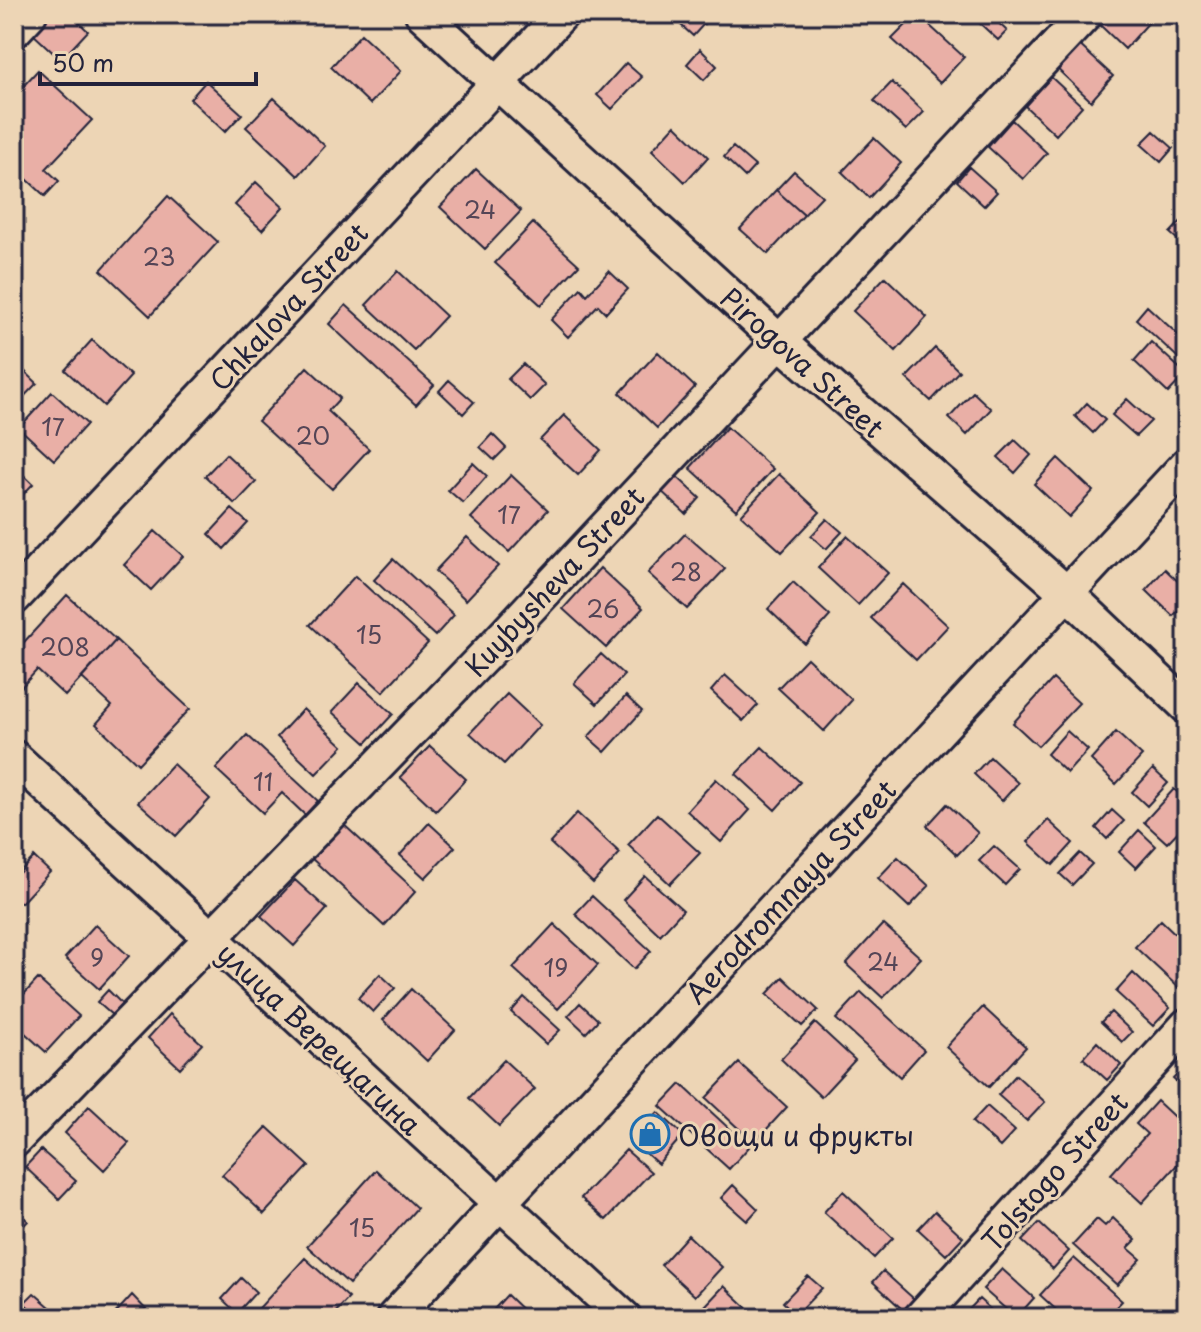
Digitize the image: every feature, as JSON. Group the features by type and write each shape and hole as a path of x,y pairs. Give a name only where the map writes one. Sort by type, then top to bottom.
{"street":[{"path":"14,31 30,14"},
{"name":"Pirogova Street","path":"422,14 778,340 1068,594 1187,707"},
{"name":"Chkalova Street","path":"14,598 562,14"},
{"name":"Kuybysheva Street","path":"14,1141 495,645 1086,14"},
{"name":"Aerodromnaya Street","path":"393,1318 1187,464"},
{"name":"улица Верещагина","path":"14,757 625,1318"},
{"name":"Tolstogo Street","path":"920,1318 1187,1025"}],"building":[{"path":"49,14 70,14 88,31 61,60 32,33"},
{"path":"669,14 713,14 693,36"},
{"path":"917,14 964,57 940,83 892,39"},
{"path":"980,14 989,14 1007,31 998,40 975,19"},
{"path":"1112,14 1145,14 1151,20 1125,49 1101,26"},
{"path":"361,34 401,71 370,104 331,67"},
{"path":"1075,41 1113,76 1091,101 1053,65"},
{"path":"700,49 717,66 704,80 687,64"},
{"path":"626,63 642,77 612,109 597,95"},
{"path":"38,70 92,120 46,169 59,181 45,196 15,168 21,161 14,154 14,96"},
{"path":"1051,77 1082,106 1056,135 1025,106"},
{"path":"206,81 242,114 225,132 190,99"},
{"path":"892,82 924,112 906,130 874,101"},
{"path":"274,98 325,146 298,176 246,127"},
{"path":"1012,120 1047,153 1023,179 988,147"},
{"path":"675,125 708,157 685,182 652,150"},
{"path":"1154,131 1173,148 1161,162 1141,144"},
{"path":"874,138 901,163 869,198 842,172"},
{"path":"733,147 755,166 745,177 724,157"},
{"path":"969,167 997,192 984,206 957,181"},
{"path":"476,169 521,211 485,249 440,207"},
{"path":"794,171 822,196 804,215 776,190"},
{"path":"256,182 283,207 262,230 235,205"},
{"path":"776,190 804,215 768,254 740,229"},
{"path":"168,196 218,242 150,316 101,270"},
{"path":"1184,218 1187,220 1187,248 1170,233"},
{"path":"533,223 579,265 541,305 495,263"},
{"path":"398,271 446,316 414,350 366,305"},
{"path":"609,271 628,289 606,313 598,305 568,337 551,320 581,288 587,295"},
{"path":"885,277 927,317 896,351 853,311"},
{"path":"346,305 434,385 416,405 329,324"},
{"path":"1147,306 1187,343 1187,366 1136,319"},
{"path":"92,340 131,376 104,406 65,370"},
{"path":"1151,342 1186,374 1168,393 1134,361"},
{"path":"935,348 959,371 931,401 906,378"},
{"path":"658,352 695,387 657,428 620,393"},
{"path":"14,363 37,383 14,407"},
{"path":"523,364 545,385 530,400 508,379"},
{"path":"307,367 340,398 328,411 369,449 332,489 258,421"},
{"path":"449,380 474,402 463,414 439,391"},
{"path":"52,392 87,424 54,460 19,428"},
{"path":"973,392 991,409 967,435 949,418"},
{"path":"1127,399 1151,421 1136,436 1112,415"},
{"path":"1087,403 1105,420 1093,433 1075,416"},
{"path":"564,415 601,450 578,475 540,440"},
{"path":"727,427 773,469 736,510 690,468"},
{"path":"492,434 506,448 494,460 480,447"},
{"path":"1015,440 1031,455 1015,473 998,457"},
{"path":"226,454 256,482 235,504 205,476"},
{"path":"1058,458 1093,491 1069,517 1034,484"},
{"path":"473,463 487,476 463,503 448,490"},
{"path":"14,466 33,484 14,504"},
{"path":"673,473 700,498 686,514 659,489"},
{"path":"779,474 820,512 782,552 741,515"},
{"path":"511,475 548,510 509,552 471,518"},
{"path":"232,509 248,523 224,549 209,534"},
{"path":"827,519 842,532 826,549 811,536"},
{"path":"155,531 183,556 151,590 124,565"},
{"path":"685,534 725,569 687,609 648,573"},
{"path":"847,536 888,573 858,605 818,568"},
{"path":"467,537 498,566 466,600 435,571"},
{"path":"393,559 454,615 435,636 374,580"},
{"path":"600,568 643,608 606,648 563,609"},
{"path":"1165,569 1187,590 1187,602 1173,616 1146,590"},
{"path":"355,576 428,643 383,692 310,625"},
{"path":"793,582 830,616 805,644 768,609"},
{"path":"903,584 948,626 916,660 871,618"},
{"path":"67,595 116,640 65,696 37,670 17,692 14,690 14,653"},
{"path":"116,640 190,709 138,764 96,724 112,706 82,678"},
{"path":"601,654 624,675 597,704 574,683"},
{"path":"807,658 852,700 824,731 778,688"},
{"path":"725,675 758,705 743,721 711,691"},
{"path":"1053,679 1079,703 1038,746 1013,723"},
{"path":"359,683 393,714 366,743 332,712"},
{"path":"507,694 540,725 504,764 470,733"},
{"path":"626,696 642,711 605,752 588,737"},
{"path":"303,709 343,746 316,774 277,737"},
{"path":"1067,731 1088,750 1067,773 1047,754"},
{"path":"1116,732 1142,756 1116,784 1091,760"},
{"path":"247,735 318,801 305,815 282,793 263,813 216,769"},
{"path":"430,746 466,779 436,811 400,777"},
{"path":"762,747 800,782 775,810 736,774"},
{"path":"990,757 1018,783 1002,801 974,774"},
{"path":"173,764 210,799 176,836 138,802"},
{"path":"1153,769 1168,783 1147,806 1132,792"},
{"path":"716,779 750,810 721,842 687,811"},
{"path":"1174,789 1187,801 1187,822 1167,843 1144,822"},
{"path":"947,804 978,833 957,855 927,826"},
{"path":"1112,810 1124,821 1107,839 1096,828"},
{"path":"577,813 620,853 593,883 550,843"},
{"path":"657,814 700,853 670,884 628,845"},
{"path":"1048,820 1073,843 1053,865 1028,842"},
{"path":"342,823 416,891 384,926 310,857"},
{"path":"429,823 455,847 425,878 400,855"},
{"path":"1139,830 1156,846 1136,868 1119,852"},
{"path":"994,846 1020,869 1005,885 979,861"},
{"path":"1080,853 1092,864 1072,885 1060,874"},
{"path":"34,857 50,872 21,903 14,896 14,878"},
{"path":"898,857 929,886 909,907 878,878"},
{"path":"645,876 683,910 660,935 623,900"},
{"path":"295,880 327,909 294,946 261,916"},
{"path":"592,896 651,951 634,969 575,914"},
{"path":"1161,920 1187,945 1187,979 1179,988 1135,947"},
{"path":"554,924 598,965 558,1009 513,968"},
{"path":"883,924 921,958 883,998 846,964"},
{"path":"95,925 129,956 99,989 65,958"},
{"path":"1133,973 1170,1008 1153,1026 1116,992"},
{"path":"380,974 395,988 373,1012 358,998"},
{"path":"783,977 818,1010 802,1026 767,994"},
{"path":"38,979 79,1016 46,1052 14,1023 14,1005"},
{"path":"411,989 455,1030 427,1061 383,1020"},
{"path":"108,990 122,1004 112,1015 97,1002"},
{"path":"861,992 924,1050 900,1077 836,1019"},
{"path":"524,997 560,1030 546,1044 511,1012"},
{"path":"580,1003 598,1020 586,1033 568,1016"},
{"path":"983,1007 1026,1047 989,1087 946,1047"},
{"path":"1111,1012 1132,1032 1122,1042 1101,1022"},
{"path":"170,1014 202,1044 180,1068 148,1038"},
{"path":"815,1023 855,1060 821,1097 781,1059"},
{"path":"1097,1042 1121,1065 1107,1080 1083,1058"},
{"path":"504,1060 535,1089 499,1126 469,1098"},
{"path":"739,1063 787,1107 754,1143 706,1098"},
{"path":"1187,1064 1187,1092 1173,1079"},
{"path":"1016,1075 1045,1102 1027,1121 998,1095"},
{"path":"681,1084 749,1147 729,1169 660,1106"},
{"path":"1157,1101 1187,1129 1187,1154 1142,1203 1111,1174 1147,1134 1136,1124"},
{"path":"89,1106 129,1143 104,1170 65,1133"},
{"path":"987,1106 1015,1131 1000,1147 972,1122"},
{"path":"658,1112 683,1135 658,1164 632,1141"},
{"path":"267,1127 309,1166 264,1214 222,1175"},
{"path":"41,1150 76,1181 59,1199 25,1167"},
{"path":"626,1150 651,1172 606,1220 581,1198"},
{"path":"376,1170 417,1208 349,1284 307,1246"},
{"path":"733,1185 758,1209 747,1221 721,1198"},
{"path":"843,1191 893,1238 874,1258 824,1212"},
{"path":"14,1208 28,1221 14,1236"},
{"path":"935,1211 963,1237 946,1255 918,1229"},
{"path":"1113,1218 1136,1240 1128,1248 1141,1259 1117,1285 1073,1245 1097,1219 1105,1226"},
{"path":"1039,1223 1069,1251 1053,1269 1022,1241"},
{"path":"688,1235 722,1267 695,1296 661,1265"},
{"path":"305,1258 349,1298 330,1318 250,1318"},
{"path":"1074,1258 1122,1301 1106,1318 1065,1318 1040,1295"},
{"path":"1002,1269 1034,1298 1016,1318 983,1289"},
{"path":"883,1271 914,1299 903,1310 873,1282"},
{"path":"808,1276 822,1288 796,1315 783,1302"},
{"path":"241,1278 256,1292 237,1313 222,1299"},
{"path":"724,1286 755,1315 752,1318 718,1318 705,1306"},
{"path":"34,1293 58,1314 54,1318 40,1318 24,1303"},
{"path":"132,1295 154,1318 111,1318"},
{"path":"507,1295 530,1317 529,1318 486,1318"},
{"path":"979,1299 1000,1318 961,1318"}],"place":[{"name":"Овощи и фрукты","path":"650,1134"}]}
